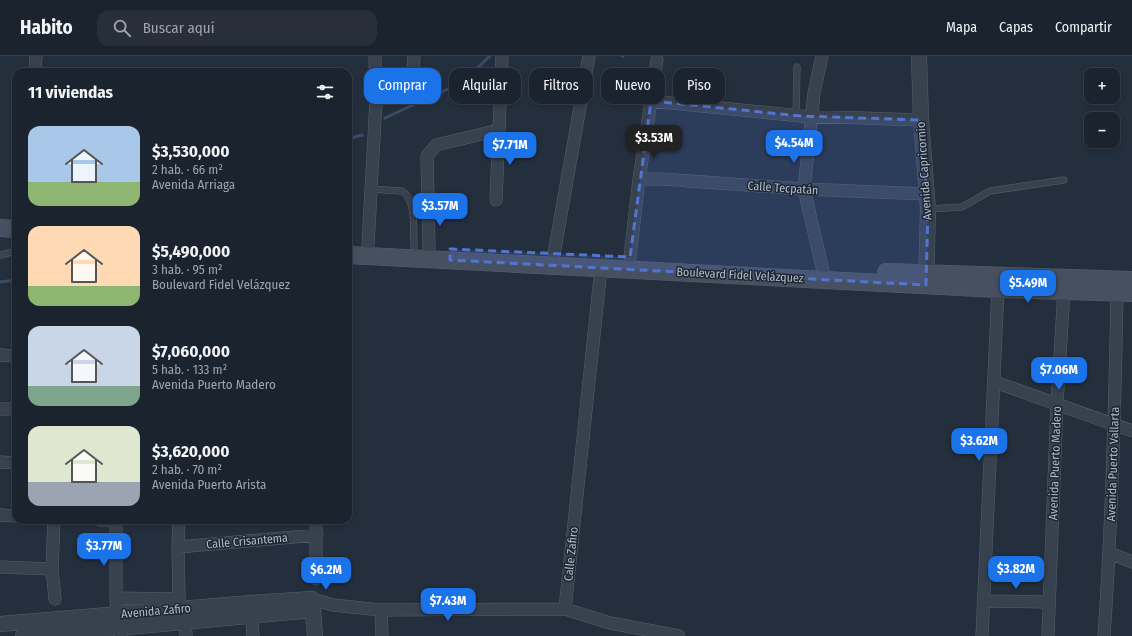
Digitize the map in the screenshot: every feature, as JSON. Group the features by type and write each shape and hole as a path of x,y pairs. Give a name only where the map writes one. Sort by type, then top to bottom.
{"main road":[{"path":"0,228 12,229"},
{"path":"0,238 12,239"},
{"name":"Boulevard Fidel Velázquez","path":"352,244 421,248 450,255 601,268 926,279 1132,280"},
{"name":"Boulevard Fidel Velázquez","path":"352,255 554,254 926,279 998,289 1125,293"}],"street":[{"path":"35,68 36,56"},
{"path":"368,245 376,101 375,56"},
{"path":"413,68 414,56"},
{"path":"496,200 502,56"},
{"path":"554,254 589,56"},
{"path":"822,56 814,93 804,189 823,271"},
{"name":"Avenida Capricornio","path":"919,56 921,120 928,209 926,279"},
{"path":"656,68 657,59"},
{"path":"665,102 796,116 921,120"},
{"path":"630,258 639,179 651,104"},
{"path":"421,248 427,156 436,145 499,130"},
{"name":"Calle Tecpatán","path":"639,179 661,179 804,189 927,194"},
{"name":"Calle Zafiro","path":"565,609 601,268"},
{"path":"982,636 995,382 998,289"},
{"name":"Avenida Puerto Madero","path":"1048,636 1057,404 1064,291"},
{"name":"Avenida Puerto Vallarta","path":"1104,636 1110,553 1115,425 1125,293"},
{"path":"0,356 12,356"},
{"path":"995,382 1132,431"},
{"path":"0,409 12,409"},
{"path":"0,462 12,463"},
{"path":"0,515 12,516"},
{"path":"54,524 52,569 55,599"},
{"path":"116,524 116,598 120,626"},
{"path":"116,598 183,616 178,547 179,524"},
{"path":"316,524 316,579"},
{"name":"Calle Crisantema","path":"178,547 317,536"},
{"path":"1110,553 1132,562"},
{"path":"0,567 52,569"},
{"path":"983,601 1049,602"},
{"path":"315,636 313,605 333,605 381,610 565,609 610,623 679,636"},
{"name":"Avenida Zafiro","path":"0,624 60,629 110,614 120,626 183,616 313,605"},
{"path":"252,609 253,636"},
{"path":"381,610 382,636"},
{"path":"23,636 60,629"}],"lane":[{"path":"796,116 797,67"},
{"path":"928,209 962,207 990,191 1064,180"},
{"path":"371,189 402,191 406,193 410,198 421,248"},
{"path":"0,255 12,252"}],"highlighted area":[{"path":"651,101 801,116 921,120 928,209 926,285 450,260 450,249 630,257"}],"waterway":[{"path":"385,118 463,82 490,56"},
{"path":"352,138 362,135"},
{"path":"0,282 12,280"}]}
